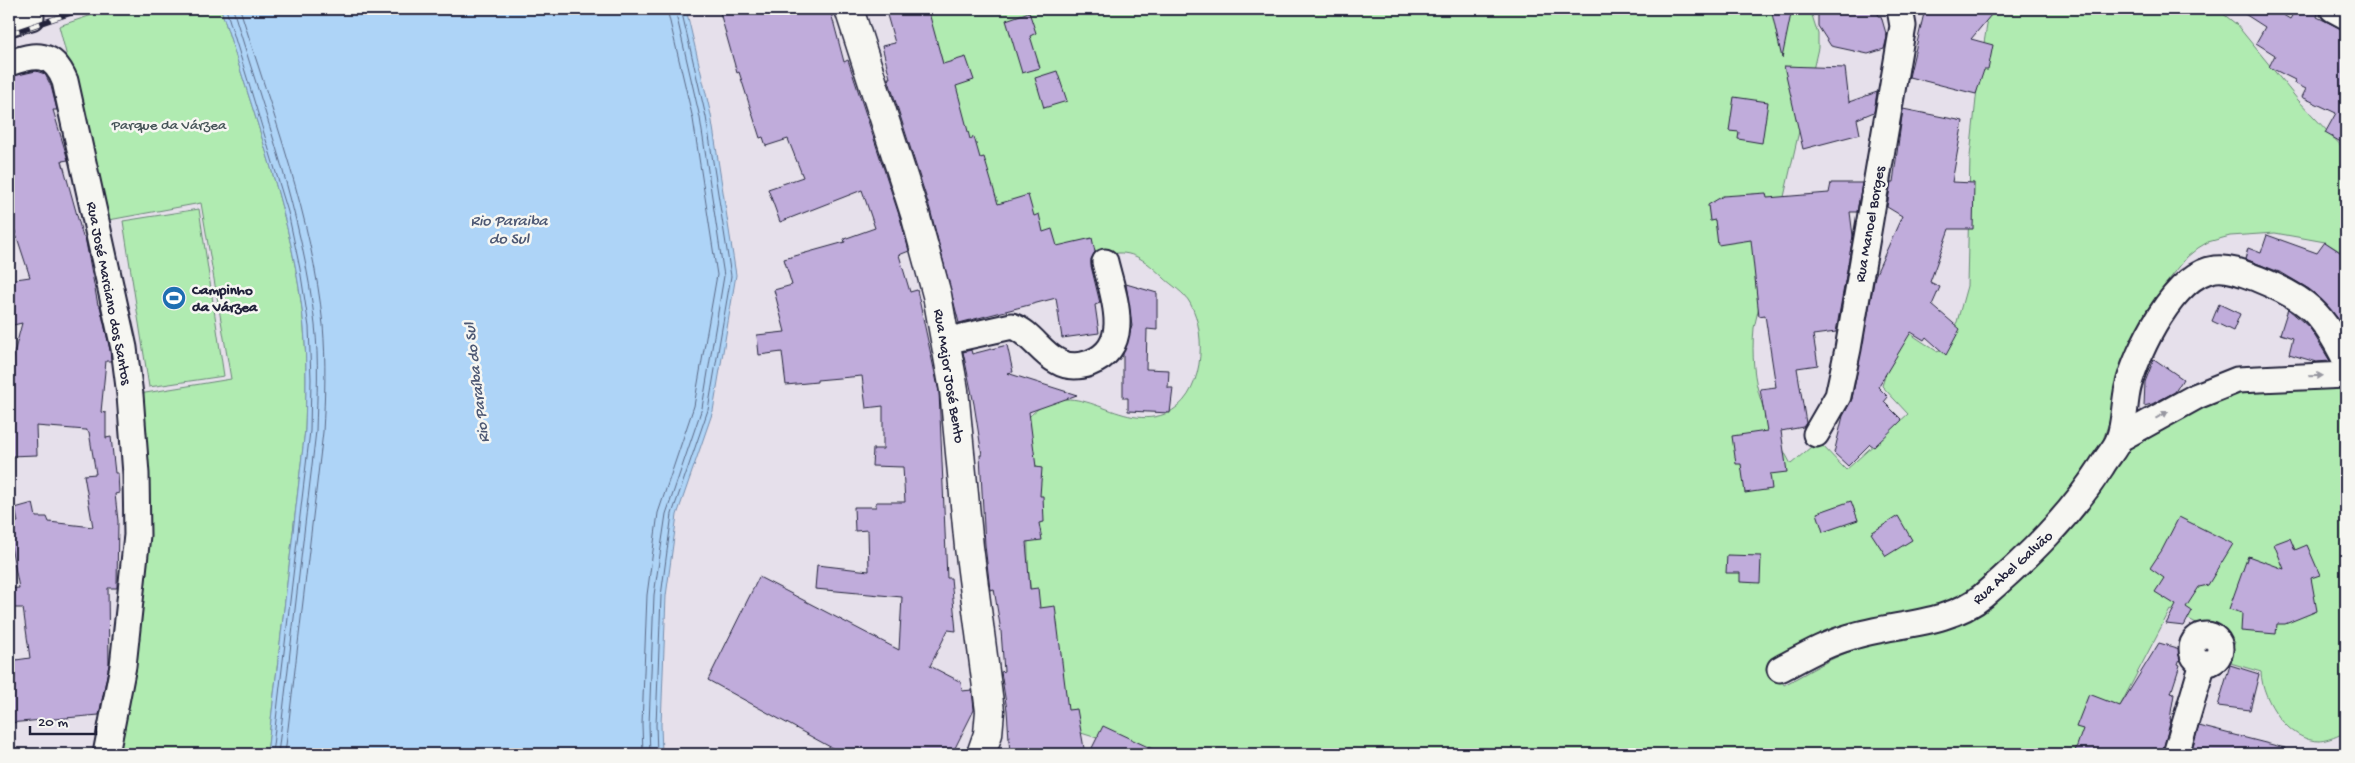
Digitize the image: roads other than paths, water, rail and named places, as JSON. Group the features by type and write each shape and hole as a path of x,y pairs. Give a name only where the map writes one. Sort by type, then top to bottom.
{"street":[{"name":"Rua Major José Bento","path":"849,9 914,214 937,295 954,390 969,547 990,711 988,734 981,754"},
{"name":"Rua Manoel Borges","path":"1816,434 1838,396 1848,348 1903,26 1900,9"},
{"path":"2333,9 2346,16"},
{"name":"Rua José Marciano dos Santos","path":"9,63 38,57 47,58 55,62 65,81 124,348 130,394 136,474 137,535 123,666 106,754"},
{"path":"945,341 1012,326 1021,330 1042,351 1063,364 1080,366 1093,362 1109,349 1118,331 1118,317 1105,262"},
{"name":"Rua Abel Galvão","path":"1780,669 1817,649 1850,636 1933,619 1956,612 1981,598 2057,526 2090,484 2119,439 2130,379 2148,337 2168,305 2182,288 2207,271 2230,270 2250,276 2297,297 2310,306 2327,325 2346,361"},
{"name":"Rua Abel Galvão","path":"2119,439 2196,396 2236,380 2346,375"},
{"path":"2176,754 2203,663"}],"water":[{"name":"Rio Paraiba do Sul","path":"221,9 686,9 711,115 736,275 713,411 677,515 666,596 661,725 662,754 267,754 305,430 305,341 299,288 282,208 259,127"}],"railway":[{"path":"9,34 83,9"}],"place":[{"name":"Campinho da Várzea","path":"174,298"}],"park label":[{"name":"Parque da Várzea","path":"169,124"}],"water label":[{"name":"Rio Paraíba do Sul","path":"475,383"}]}
